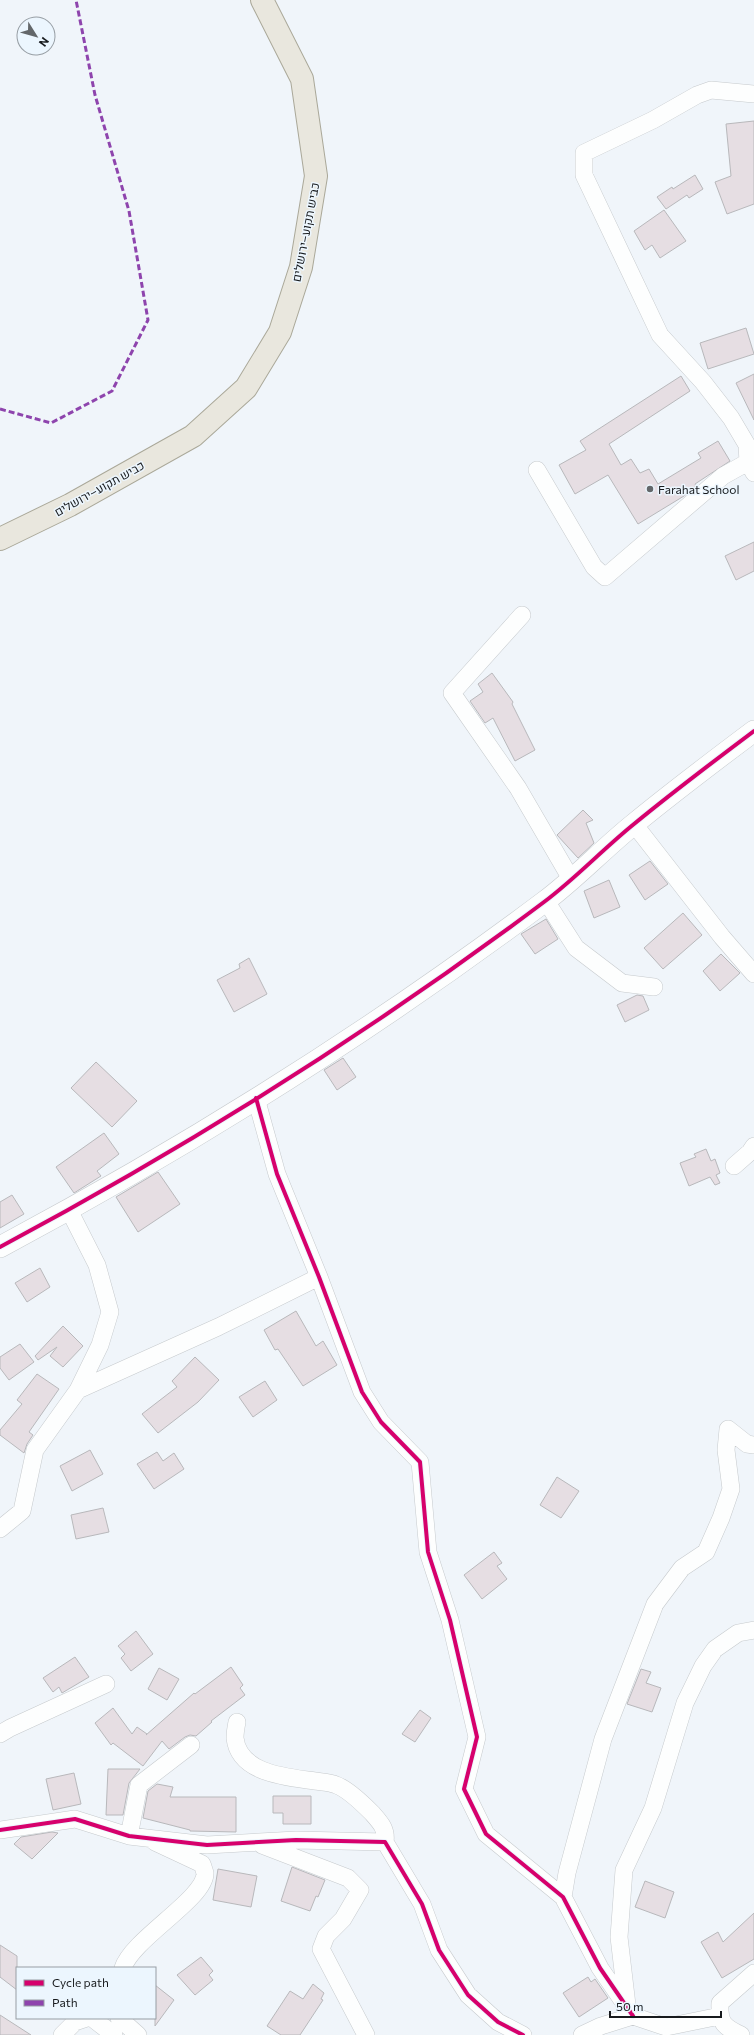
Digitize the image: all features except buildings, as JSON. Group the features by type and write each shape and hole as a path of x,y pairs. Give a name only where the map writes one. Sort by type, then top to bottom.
{"main road":[{"name":"כביש תקוע–ירושלים","path":"0,539 70,505 193,436 246,388 280,332 301,267 316,176 302,79 262,0"}],"street":[{"path":"537,470 594,567 605,577 723,476 751,468 747,445 731,418 704,382 660,335 584,175 584,153 653,120 697,95 711,90 754,94"},
{"path":"522,615 452,693 518,788 570,879"},
{"path":"0,1247 70,1210 256,1098 328,1053 409,999 546,901 634,824 754,731"},
{"path":"634,824 722,937 754,974"},
{"path":"546,901 576,948 622,983 654,987"},
{"path":"256,1098 277,1174 319,1277 362,1392 381,1422 420,1462 428,1552 450,1620 477,1737 464,1789 486,1834 563,1897 600,1968 630,2011 666,2027 720,2016"},
{"path":"734,1166 750,1152 754,1146"},
{"path":"0,1529 22,1511 35,1450 78,1390 100,1346 110,1312 97,1265 70,1210"},
{"path":"78,1390 218,1328 319,1277"},
{"path":"563,1897 567,1873 603,1739 655,1604 682,1568 706,1552 721,1518 731,1489 726,1450 728,1429 747,1444 754,1445"},
{"path":"630,2011 619,1937 624,1870 653,1808 685,1703 702,1666 715,1650 738,1633 754,1630"},
{"path":"0,1734 106,1684"},
{"path":"237,1722 235,1738 240,1752 249,1763 260,1769 287,1777 336,1785 365,1806 380,1822 386,1833 385,1842 422,1904 440,1950 468,1995 498,2022 523,2035"},
{"path":"129,1836 139,1785 191,1745"},
{"path":"0,1830 75,1819 129,1836 207,1845 296,1840 385,1842"},
{"path":"123,1967 136,1949 191,1897 201,1884 205,1873 202,1864 146,1837"},
{"path":"256,1842 348,1878 360,1890 342,1919 326,1936 321,1949 366,2035"},
{"path":"740,2035 727,2028 720,2016 720,2003 754,1973"},
{"path":"582,2035 630,2011"},
{"path":"62,2035 75,2022 84,2019"},
{"path":"93,2019 114,2035"},
{"path":"120,2019 138,2035"}],"marked path":[{"path":"0,409 51,423 112,391 148,320 129,211 95,95 76,0"}],"cycle path":[{"path":"0,1247 141,1169 278,1085 413,996 544,902 634,824 754,731"},
{"path":"256,1098 277,1174 319,1277 362,1392 381,1422 420,1462 428,1552 450,1620 477,1737 464,1789 486,1834 563,1897 600,1968 633,2016"},
{"path":"0,1830 75,1819 129,1836 207,1845 296,1840 385,1842 422,1904 439,1950 468,1995 498,2022 523,2035"}],"place":[{"name":"Farahat School","path":"650,489"}]}
